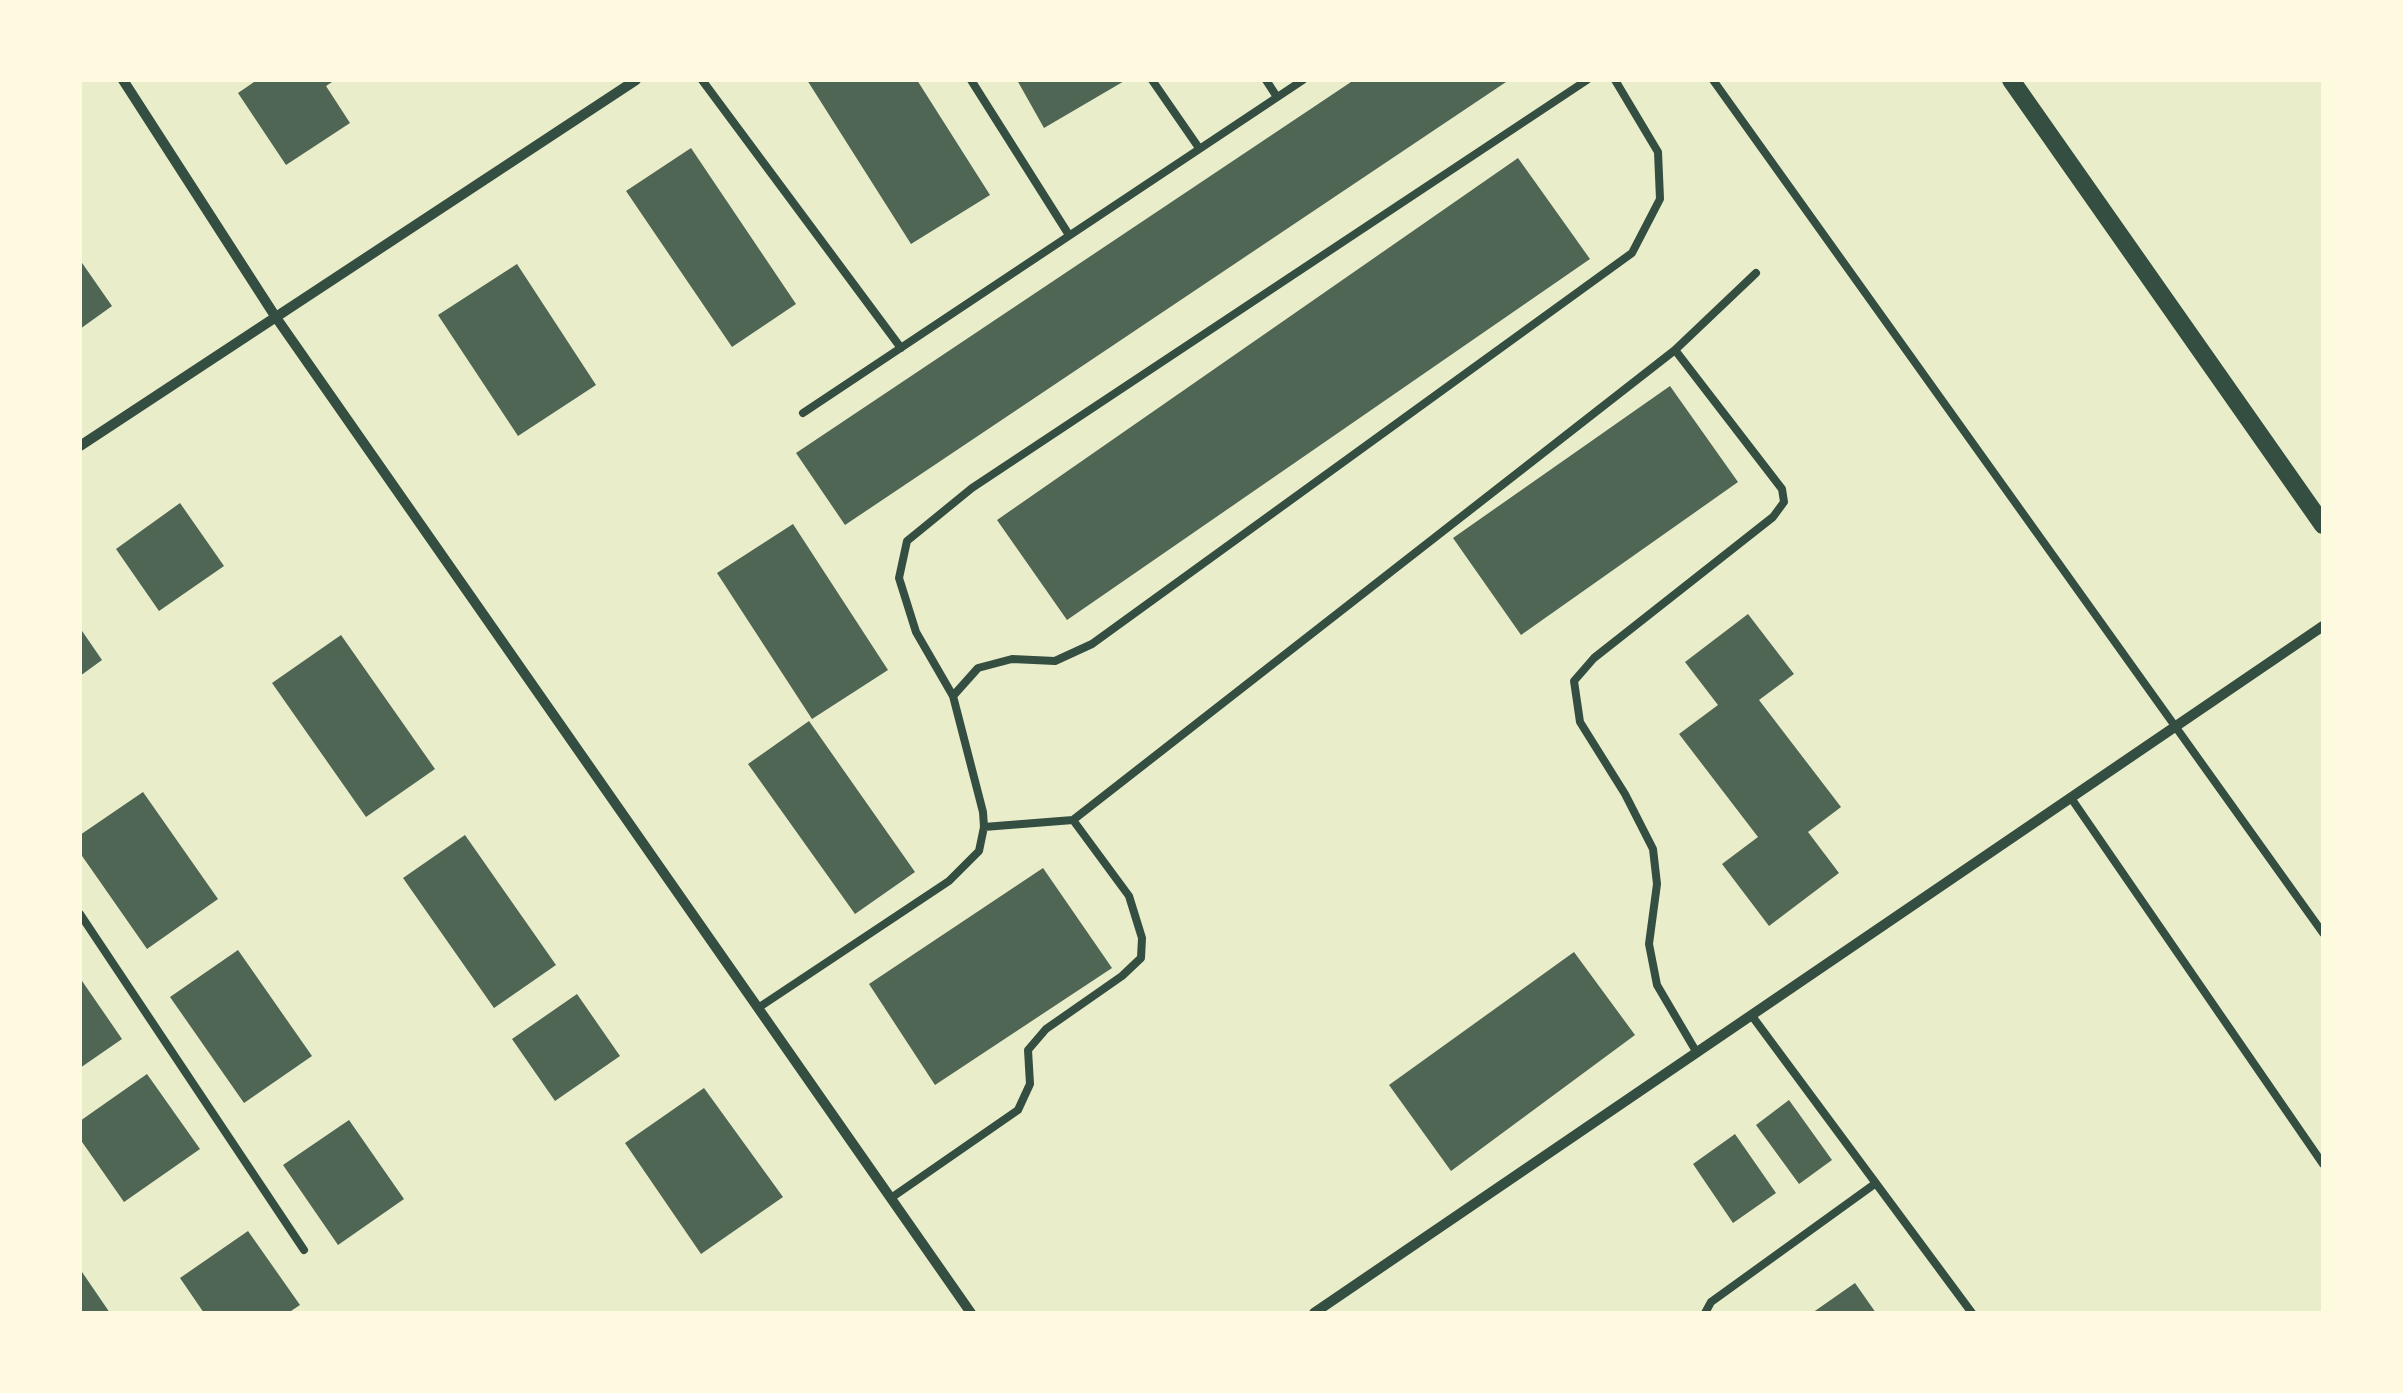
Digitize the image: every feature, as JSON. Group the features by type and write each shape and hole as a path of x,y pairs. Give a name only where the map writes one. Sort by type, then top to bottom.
{"street":[{"path":"123,80 276,316 971,1313"},
{"path":"80,446 636,80"},
{"path":"2011,80 2323,525"},
{"path":"1314,1313 2323,626"}],"lane":[{"path":"702,80 901,348"},
{"path":"971,80 1069,235"},
{"path":"1152,80 1199,148"},
{"path":"1266,80 1277,96"},
{"path":"804,413 1304,80"},
{"path":"758,1008 949,881 979,851 984,827 953,696 916,632 899,578 907,541 972,488 1587,80"},
{"path":"953,696 978,668 1012,659 1055,661 1092,644 1632,253 1660,200 1658,152 1615,80"},
{"path":"1713,80 2323,934"},
{"path":"984,827 1073,820 1675,350 1756,273"},
{"path":"1675,350 1782,490 1784,502 1773,517 1594,658 1574,681 1580,722 1625,794 1653,849 1656,884 1649,944 1657,985 1696,1053"},
{"path":"2071,798 2323,1164"},
{"path":"891,1198 1018,1110 1030,1084 1028,1050 1046,1029 1122,976 1140,958 1142,938 1129,896 1073,820"},
{"path":"80,914 304,1250"},
{"path":"1752,1016 1972,1313"},
{"path":"1706,1313 1710,1302 1876,1184"}],"building":[{"path":"257,80 335,80 326,86 350,123 286,165 238,93"},
{"path":"807,80 917,80 990,195 911,244"},
{"path":"1017,80 1126,80 1044,128"},
{"path":"1354,80 1509,80 845,525 796,453"},
{"path":"691,148 796,304 732,347 626,191"},
{"path":"1518,158 1590,259 1067,620 997,520"},
{"path":"80,260 112,306 80,329"},
{"path":"517,264 596,385 518,436 438,315"},
{"path":"1670,386 1738,482 1521,635 1453,538"},
{"path":"180,503 224,566 159,611 116,549"},
{"path":"793,524 888,670 812,719 717,573"},
{"path":"1748,614 1794,674 1759,700 1841,807 1808,832 1839,873 1769,926 1722,864 1758,837 1679,734 1718,705 1685,662"},
{"path":"80,628 102,660 80,676"},
{"path":"341,635 435,769 366,817 272,683"},
{"path":"809,721 915,872 855,914 748,764"},
{"path":"143,792 218,899 147,949 80,853 80,835"},
{"path":"465,835 556,965 494,1008 403,878"},
{"path":"1043,868 1112,968 935,1085 869,984"},
{"path":"238,950 312,1056 244,1103 170,997"},
{"path":"1574,952 1635,1035 1451,1171 1389,1085"},
{"path":"80,978 122,1039 80,1068"},
{"path":"577,994 620,1056 555,1101 512,1039"},
{"path":"147,1074 200,1149 124,1202 80,1139 80,1121"},
{"path":"704,1088 783,1197 701,1254 625,1143"},
{"path":"1789,1100 1832,1160 1799,1184 1756,1125"},
{"path":"349,1120 404,1199 338,1245 283,1165"},
{"path":"1735,1134 1776,1193 1733,1223 1693,1164"},
{"path":"248,1231 300,1305 288,1313 204,1313 180,1278"},
{"path":"80,1269 110,1313 80,1313"},
{"path":"1855,1283 1876,1313 1812,1313"}]}
